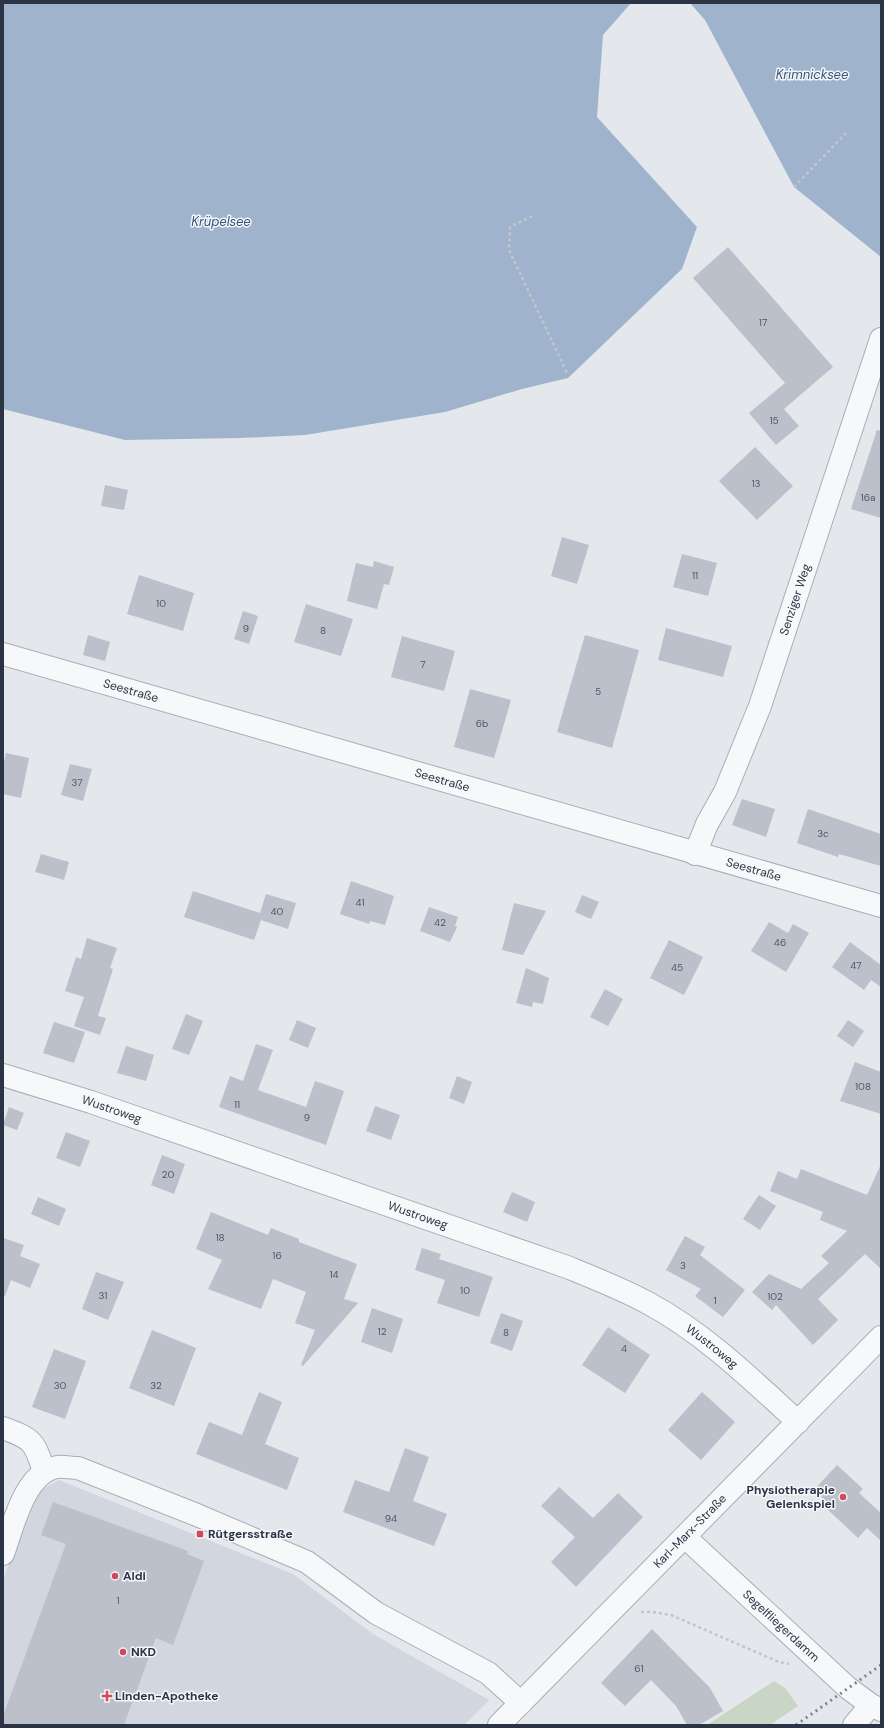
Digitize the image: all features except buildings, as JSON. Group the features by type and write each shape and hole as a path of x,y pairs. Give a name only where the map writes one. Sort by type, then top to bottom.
{"street":[{"name":"Senziger Weg","path":"695,854 707,824 725,792 760,706 881,339"},
{"name":"Seestraße","path":"3,654 695,854 881,906"},
{"name":"Wustroweg","path":"3,1075 129,1115 567,1267 612,1286 648,1303 711,1344 798,1422"},
{"name":"Karl-Marx-Straße","path":"499,1725 881,1338"},
{"path":"3,1428 24,1436 36,1448 44,1471"},
{"path":"3,1554 26,1490 35,1479 44,1471 57,1466 78,1468 204,1518 307,1562 376,1613 488,1673 521,1703"},
{"name":"Segelfliegerdamm","path":"685,1537 821,1663 876,1707"},
{"path":"854,1725 876,1707"}],"path":[{"path":"794,187 848,131"},
{"path":"532,216 510,227 509,250 568,375"},
{"path":"640,1612 653,1612 671,1615 779,1662 800,1666 821,1663"}],"shaded area":[{"path":"59,1480 293,1574 373,1634 489,1700 464,1725 3,1725 3,1580 34,1494"}],"green space":[{"path":"774,1681 785,1688 798,1706 770,1725 707,1725"}],"water":[{"name":"Krüpelsee","path":"3,3 631,3 603,35 597,117 697,227 682,269 568,378 522,389 445,412 305,435 241,438 125,440 3,409"},
{"name":"Krimnicksee","path":"690,3 881,3 881,257 794,187 705,20"}],"railway":[{"path":"796,1725 881,1665"}],"place":[{"name":"Physiotherapie Gelenkspiel","path":"843,1497"},
{"name":"Rütgersstraße","path":"200,1534"},
{"name":"Aldi","path":"115,1576"},
{"name":"NKD","path":"123,1652"},
{"name":"Linden-Apotheke","path":"107,1696"}]}
